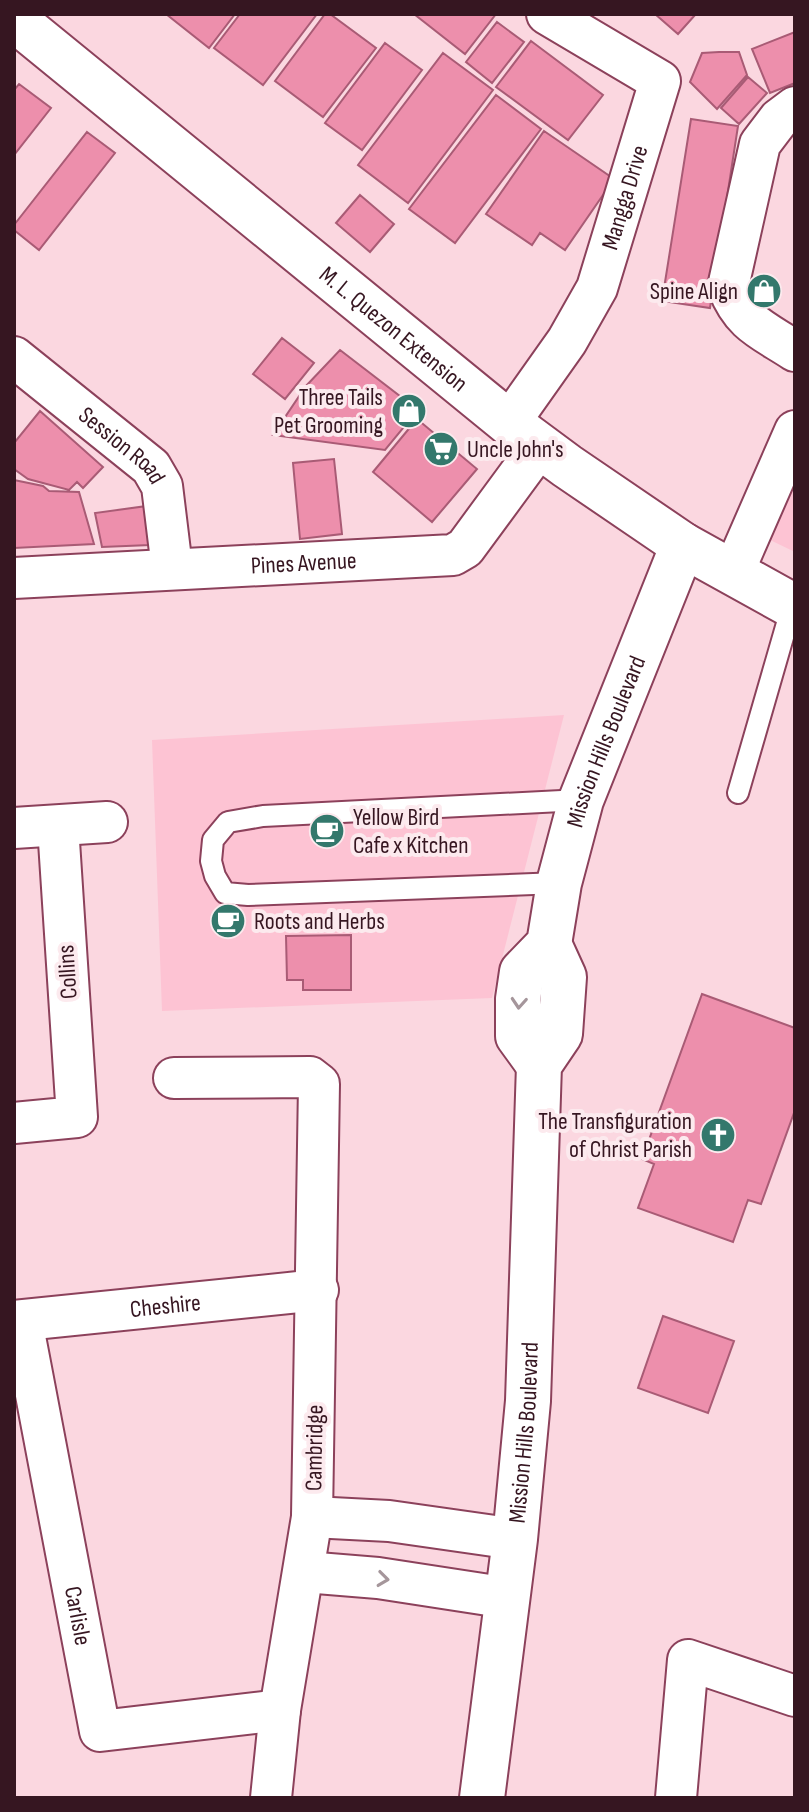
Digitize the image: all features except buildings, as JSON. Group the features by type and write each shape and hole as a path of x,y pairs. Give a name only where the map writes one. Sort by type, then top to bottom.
{"street":[{"name":"Mangga Drive","path":"525,434 567,341 597,288 660,81 547,14"},
{"name":"M. L. Quezon Extension","path":"14,19 525,434 683,545 794,607"},
{"path":"795,107 779,119 760,144 728,287 746,319 795,351"},
{"name":"Session Road","path":"14,357 151,467 162,486 172,568"},
{"path":"733,573 795,431"},
{"name":"Pines Avenue","path":"14,578 453,555 465,548 525,434"},
{"name":"Mission Hills Boulevard","path":"482,1798 515,1539 528,1401 539,1065 560,1034 564,977 549,944 559,883 581,800 683,545"},
{"path":"14,828 107,822"},
{"name":"Collins","path":"14,1123 77,1117 58,826"},
{"name":"Cambridge","path":"174,1078 310,1077 319,1084 321,1096 312,1517 280,1710 271,1798"},
{"name":"Cheshire","path":"18,1321 318,1290"},
{"name":"Carlisle","path":"18,1321 100,1731 280,1710"},
{"path":"312,1517 389,1521 515,1539"},
{"path":"305,1572 378,1578 508,1598"},
{"path":"676,1798 688,1660 795,1696"}],"lane":[{"path":"738,793 794,607"},
{"path":"559,883 248,895 225,893 211,861 213,840 228,822 263,816 581,800"}],"shaded area":[{"path":"795,483 795,552 770,540"},
{"path":"564,715 492,998 162,1011 152,740"}],"place":[{"name":"Spine Align","path":"764,291"},
{"name":"Three Tails Pet Grooming","path":"409,411"},
{"name":"Uncle John's","path":"441,449"},
{"name":"Yellow Bird Cafe x Kitchen","path":"327,831"},
{"name":"Roots and Herbs","path":"228,921"},
{"name":"The Transfiguration of Christ Parish","path":"718,1135"}]}
